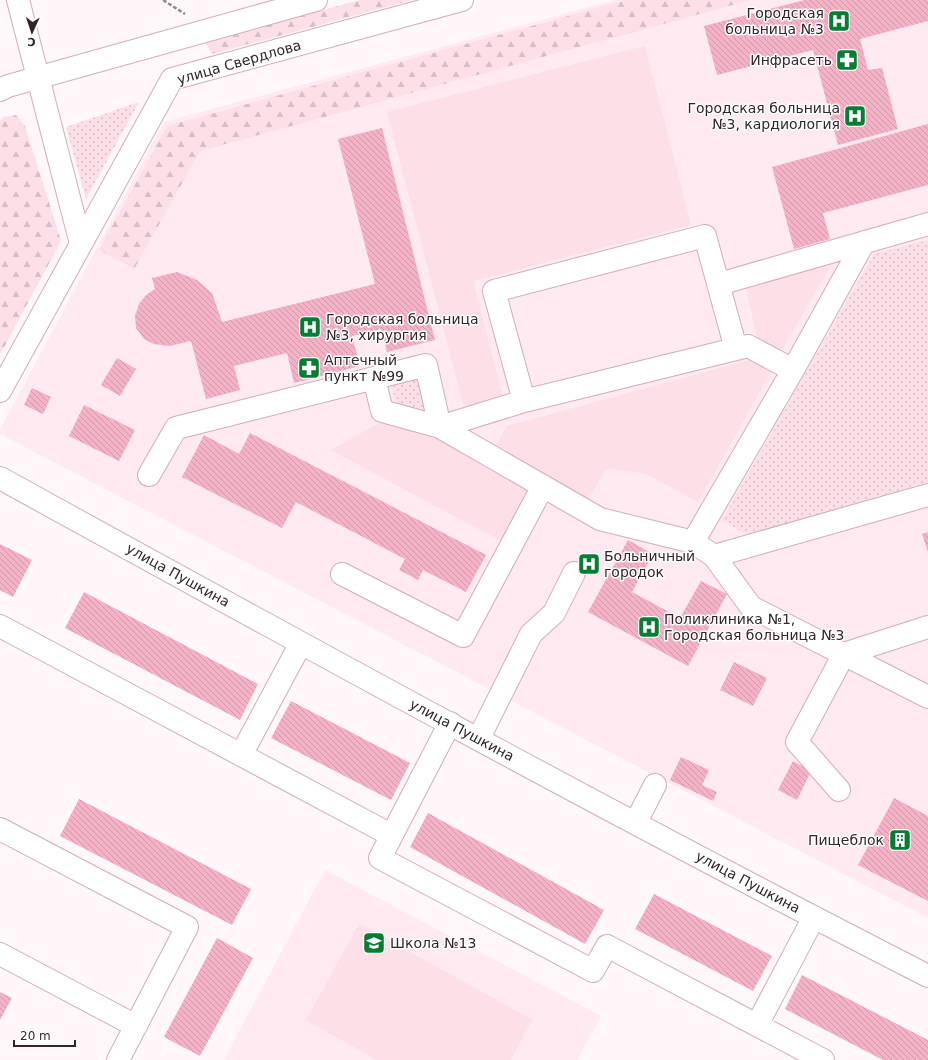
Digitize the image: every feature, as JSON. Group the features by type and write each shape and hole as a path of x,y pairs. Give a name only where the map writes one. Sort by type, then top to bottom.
{"street":[{"path":"18,0 81,244"},
{"path":"0,90 8,86 316,0"},
{"name":"улица Свердлова","path":"0,391 172,79 462,0"},
{"path":"719,284 928,224"},
{"path":"524,401 494,291 705,236 736,349"},
{"path":"693,542 793,370 864,242"},
{"path":"440,427 524,401 748,346 793,370"},
{"path":"149,475 176,428 426,365 440,427"},
{"path":"374,378 382,411 440,427 600,519 693,542 714,556 751,607 928,697"},
{"name":"улица Пушкина","path":"0,478 300,643 814,917 928,976"},
{"path":"342,574 463,636 543,486"},
{"path":"714,556 928,495"},
{"path":"479,738 531,634 554,613 574,573"},
{"path":"0,626 391,835"},
{"path":"839,790 797,742 844,654 928,627"},
{"path":"241,755 300,643"},
{"path":"450,723 380,858 593,971 607,946 823,1060"},
{"path":"636,822 655,785"},
{"path":"0,829 187,927 118,1060"},
{"path":"757,1025 814,917"},
{"path":"0,954 136,1026"}],"shaded area":[{"name":"Больничный городок","path":"615,0 928,0 928,918 0,434 0,430 164,122"},
{"name":"Школа №13","path":"325,870 601,1016 577,1060 224,1060"}],"green space":[{"path":"360,0 412,0 212,54 205,42"},
{"path":"626,0 751,0 200,151 134,269 99,250 167,126"},
{"path":"645,46 691,225 473,281 503,397 464,407 387,112"},
{"path":"139,102 86,199 66,127"},
{"path":"16,115 25,126 61,241 0,355 0,121 3,117"},
{"path":"928,240 928,482 747,535 722,520 874,254"},
{"path":"831,265 782,350 757,338 746,288"},
{"path":"753,359 772,370 698,502 645,473 606,469 588,500 495,447 507,426"},
{"path":"418,378 426,411 396,403 391,385"},
{"path":"381,422 433,436 529,488 501,541 331,450"},
{"path":"359,924 533,1020 510,1060 377,1060 306,1020"}],"building":[{"path":"805,0 928,0 928,21 860,39 868,70 882,68 898,129 838,145 813,50 717,75 704,26"},
{"path":"928,124 928,185 823,213 830,239 794,249 772,167"},
{"path":"382,128 435,340 387,352 381,329 352,336 360,366 294,383 287,353 234,366 240,390 206,399 191,341 169,346 154,344 144,339 136,328 135,316 139,304 146,295 155,289 152,278 177,272 197,280 212,293 222,322 375,284 338,139"},
{"path":"117,358 136,369 120,396 101,385"},
{"path":"32,388 51,397 43,414 24,405"},
{"path":"84,405 135,430 119,461 69,436"},
{"path":"250,433 486,555 466,592 423,570 418,580 399,570 405,559 296,502 282,528 182,477 204,435 239,454"},
{"path":"928,532 928,552 922,534"},
{"path":"628,540 653,554 632,592 680,618 701,581 727,594 688,666 588,612"},
{"path":"0,544 32,560 13,597 0,590"},
{"path":"84,592 258,684 240,720 65,628"},
{"path":"734,662 767,678 753,706 720,690"},
{"path":"291,701 410,763 391,800 271,738"},
{"path":"681,757 709,770 702,785 717,792 713,801 670,780"},
{"path":"793,761 811,771 797,800 778,790"},
{"name":"Пищеблок","path":"894,798 928,816 928,901 858,865"},
{"path":"79,799 251,889 232,925 60,836"},
{"path":"428,813 604,910 585,944 410,847"},
{"path":"654,894 772,956 753,991 635,929"},
{"path":"217,938 253,958 200,1056 164,1037"},
{"path":"802,975 928,1040 928,1060 883,1060 785,1009"},
{"path":"0,992 12,998 0,1020"}],"place":[{"name":"Городская больница №3","path":"839,21"},
{"name":"Инфрасеть","path":"847,60"},
{"name":"Городская больница №3, кардиология","path":"855,116"},
{"name":"Городская больница №3, хирургия","path":"310,327"},
{"name":"Аптечный пункт №99","path":"309,368"},
{"name":"Больничный городок","path":"589,564"},
{"name":"Поликлиника №1, Городская больница №3","path":"649,627"},
{"name":"Пищеблок","path":"900,840"},
{"name":"Школа №13","path":"374,943"}]}
